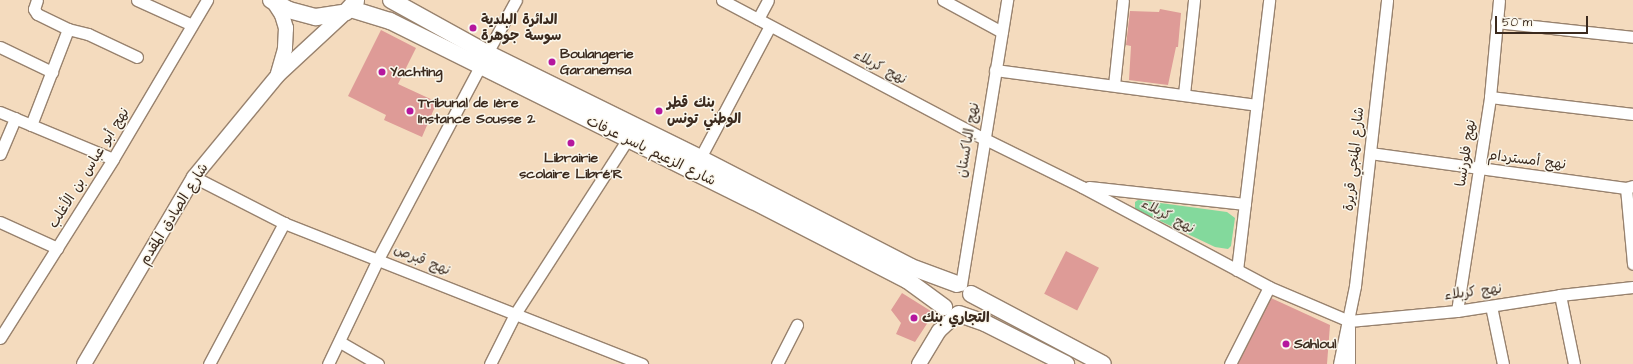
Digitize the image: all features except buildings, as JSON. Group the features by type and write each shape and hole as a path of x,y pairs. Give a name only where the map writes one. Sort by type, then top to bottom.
{"main road":[{"name":"شارع الزعيم ياسر عرفات","path":"391,0 483,60 627,140 907,280 951,311 985,323 1066,364"},
{"path":"272,1 289,10 316,17 352,7"},
{"name":"شارع الزعيم ياسر عرفات","path":"352,7 390,21 483,60 700,158 911,267 963,288 1103,364"},
{"path":"963,288 968,309 951,311 941,298 944,290 963,288"}],"street":[{"path":"37,0 34,6 37,14 68,29 88,34 136,57"},
{"path":"137,0 192,25"},
{"name":"نهج أبو عباس بن الأغلب","path":"0,338 113,159 207,0"},
{"name":"نهج أبو عباس بن الأغلب","path":"200,11 212,0"},
{"path":"328,364 340,342 378,259 516,0"},
{"name":"نهج كربلاء","path":"722,0 983,138 1082,187 1268,287 1349,321 1491,306 1560,295 1633,287"},
{"path":"758,19 768,0"},
{"path":"943,0 1002,32"},
{"name":"نهج الباكستان","path":"963,288 983,138 1007,0"},
{"path":"1114,86 1123,0"},
{"path":"1184,94 1194,0"},
{"path":"1238,270 1269,0"},
{"name":"شارع المنجي قريرة","path":"1339,364 1349,321 1387,0"},
{"name":"نهج فلورنسا","path":"1457,310 1490,97 1499,0"},
{"name":"شارع الصادق المقدم","path":"272,1 282,15 286,28 285,49 278,75"},
{"name":"شارع الصادق المقدم","path":"84,364 194,177 278,75 352,7"},
{"path":"1496,22 1633,37"},
{"path":"700,158 770,26"},
{"path":"32,125 68,29"},
{"path":"0,47 52,72"},
{"path":"995,70 1184,94 1257,106"},
{"path":"1490,97 1633,114"},
{"path":"0,112 113,159"},
{"path":"0,154 15,118"},
{"path":"490,364 515,314 627,140"},
{"name":"نهج أمستردام","path":"1370,153 1479,169 1630,187"},
{"name":"نهج قبرص","path":"194,177 284,223 642,364"},
{"path":"1082,187 1245,204"},
{"path":"1630,187 1633,264"},
{"path":"0,222 57,248"},
{"path":"209,364 284,223"},
{"path":"1230,364 1268,287"},
{"path":"1560,295 1574,364"},
{"path":"1491,306 1503,364"},
{"path":"919,364 951,311"},
{"name":"شارع المنجي قريرة","path":"1349,321 1349,364"},
{"path":"777,364 797,325"},
{"path":"340,342 378,364"}],"green space":[{"path":"1138,200 1227,212 1235,218 1231,246 1228,249 1215,247 1135,209 1135,202"}],"place":[{"name":"الدائرة البلدية سوسة جوهرة","path":"473,28"},
{"name":"Boulangerie Garanemsa","path":"552,62"},
{"name":"Yachting","path":"382,72"},
{"name":"Tribunal de 1ère Instance Sousse 2","path":"410,111"},
{"name":"بنك قطر الوطني تونس","path":"659,111"},
{"name":"Librairie scolaire Libré'R","path":"571,143"},
{"name":"التجاري بنك","path":"914,318"},
{"name":"Sahloul","path":"1286,344"}]}
